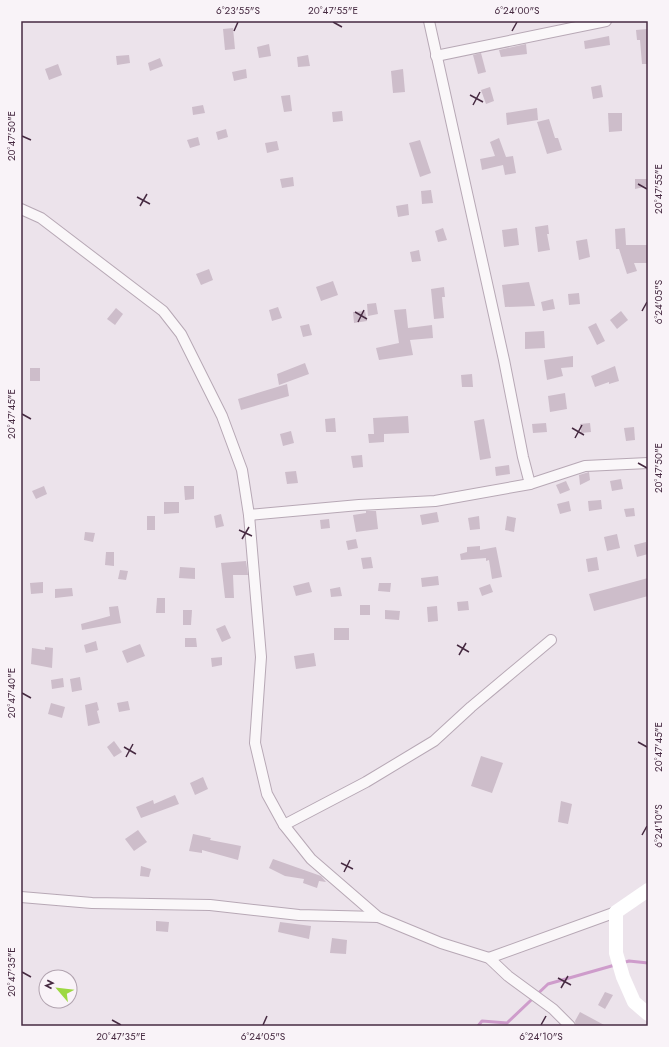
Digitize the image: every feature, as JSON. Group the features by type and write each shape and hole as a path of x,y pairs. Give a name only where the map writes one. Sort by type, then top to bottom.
{"main road":[{"path":"648,890 616,912 616,953 623,977 634,1002 648,1014"}],"street":[{"path":"429,21 530,484"},
{"path":"436,56 606,21"},
{"path":"21,209 41,218 99,260 163,311 182,334 222,416 240,463 250,515 261,657 255,743 267,794 284,825 311,860 378,917 441,943 489,958 508,976 553,1009 570,1026"},
{"path":"250,515 359,504 435,501 530,484 585,466 648,463"},
{"path":"284,825 366,782 434,741 471,707 551,640"},
{"path":"21,897 92,903 210,905 299,915 378,917"},
{"path":"489,958 616,912"}],"building":[{"path":"233,28 235,49 225,50 223,29"},
{"path":"647,29 648,64 642,64 640,40 637,40 636,30"},
{"path":"609,36 610,45 585,49 584,41"},
{"path":"269,44 271,56 259,58 257,47"},
{"path":"526,44 527,54 501,57 499,50"},
{"path":"481,53 486,72 478,74 473,55"},
{"path":"129,55 130,63 117,65 116,56"},
{"path":"308,55 310,66 298,67 297,57"},
{"path":"160,58 163,66 150,71 148,63"},
{"path":"58,64 62,75 49,80 45,69"},
{"path":"246,69 247,78 234,81 232,72"},
{"path":"403,69 405,92 393,93 391,71"},
{"path":"601,85 603,97 593,99 591,87"},
{"path":"490,87 494,101 486,104 481,90"},
{"path":"290,95 292,111 284,112 281,96"},
{"path":"203,105 205,113 193,115 192,107"},
{"path":"537,108 538,120 507,125 506,113"},
{"path":"342,111 343,121 333,122 332,112"},
{"path":"608,113 622,113 622,131 609,132"},
{"path":"549,119 555,138 558,138 562,150 547,154 537,122"},
{"path":"226,129 228,137 218,140 216,132"},
{"path":"198,137 200,145 190,148 187,140"},
{"path":"499,138 506,157 513,156 516,173 505,175 503,165 482,170 480,159 495,156 490,142"},
{"path":"420,140 431,173 420,177 409,143"},
{"path":"277,141 279,150 267,153 265,143"},
{"path":"293,177 294,186 282,188 280,179"},
{"path":"635,179 648,179 648,186 635,189"},
{"path":"431,190 433,203 422,204 421,191"},
{"path":"408,204 409,215 398,217 396,206"},
{"path":"548,225 549,234 547,234 550,250 538,252 535,227"},
{"path":"443,228 447,240 438,242 435,231"},
{"path":"517,228 519,245 504,247 502,230"},
{"path":"625,228 626,245 647,245 648,263 634,263 637,271 627,274 619,249 616,249 615,229"},
{"path":"587,239 590,257 579,260 576,241"},
{"path":"419,250 421,261 412,262 410,252"},
{"path":"209,269 213,280 201,285 196,274"},
{"path":"333,281 338,295 321,301 316,287"},
{"path":"529,282 535,306 505,307 502,285"},
{"path":"444,287 445,297 442,297 444,318 434,319 431,289"},
{"path":"579,293 580,304 569,305 568,294"},
{"path":"553,299 555,309 543,311 541,302"},
{"path":"376,303 378,314 368,316 367,304"},
{"path":"278,307 282,318 272,321 269,310"},
{"path":"116,308 123,314 115,325 107,319"},
{"path":"406,309 408,328 432,325 433,338 410,340 413,355 379,360 376,348 399,343 394,310"},
{"path":"365,311 367,321 354,323 353,312"},
{"path":"621,311 628,320 617,329 610,320"},
{"path":"596,323 605,341 597,345 588,327"},
{"path":"309,324 312,335 303,337 300,326"},
{"path":"544,331 545,348 525,349 525,332"},
{"path":"573,356 573,367 561,368 563,376 547,380 544,360"},
{"path":"305,363 309,374 279,385 277,374"},
{"path":"615,366 619,381 609,384 609,382 595,387 591,376"},
{"path":"30,368 40,368 40,381 30,381"},
{"path":"472,374 473,387 462,387 461,375"},
{"path":"287,384 289,396 241,410 238,399"},
{"path":"565,393 567,409 550,412 548,396"},
{"path":"408,416 409,433 384,434 384,442 369,443 368,434 374,434 373,418"},
{"path":"335,418 336,432 326,432 325,419"},
{"path":"484,419 491,458 480,460 474,421"},
{"path":"546,423 547,432 533,433 532,424"},
{"path":"590,423 591,432 581,433 580,424"},
{"path":"634,427 635,440 626,441 624,428"},
{"path":"291,431 294,443 283,446 280,434"},
{"path":"362,455 363,467 353,468 351,456"},
{"path":"509,465 510,474 496,476 495,467"},
{"path":"296,471 298,483 287,484 285,472"},
{"path":"589,472 590,480 580,485 579,475"},
{"path":"621,479 623,489 612,491 610,481"},
{"path":"566,481 570,490 560,494 556,485"},
{"path":"44,486 47,494 36,499 32,491"},
{"path":"184,486 194,486 194,499 185,500"},
{"path":"601,500 602,509 589,511 588,501"},
{"path":"569,501 571,511 560,514 557,504"},
{"path":"164,502 179,502 179,513 164,514"},
{"path":"634,508 635,516 626,517 624,509"},
{"path":"366,511 376,511 378,529 356,532 353,515 366,513"},
{"path":"437,512 439,522 422,525 420,515"},
{"path":"221,514 224,526 216,528 214,516"},
{"path":"147,516 155,516 155,530 147,530"},
{"path":"479,516 480,529 470,530 468,518"},
{"path":"507,516 516,518 514,532 505,530"},
{"path":"329,519 330,528 321,529 320,520"},
{"path":"85,532 95,533 93,542 84,540"},
{"path":"617,534 620,548 607,551 604,537"},
{"path":"356,539 358,548 348,550 346,541"},
{"path":"646,542 648,554 637,557 634,545"},
{"path":"480,546 480,550 496,547 502,577 492,579 489,560 486,561 486,558 461,560 460,554 467,552 467,547"},
{"path":"106,552 114,552 114,566 105,565"},
{"path":"371,557 373,568 363,569 361,558"},
{"path":"597,557 599,570 588,572 586,559"},
{"path":"246,561 248,575 233,575 234,598 225,598 221,563"},
{"path":"180,567 195,568 195,579 179,578"},
{"path":"120,570 128,571 126,580 118,579"},
{"path":"438,576 439,585 422,587 421,578"},
{"path":"648,578 648,596 594,611 589,594"},
{"path":"43,582 43,593 31,594 30,583"},
{"path":"309,582 312,592 296,596 293,586"},
{"path":"379,583 391,583 390,592 378,591"},
{"path":"490,584 493,592 482,596 479,588"},
{"path":"340,587 342,596 331,597 330,589"},
{"path":"72,588 73,596 55,598 55,589"},
{"path":"157,598 165,598 165,613 156,613"},
{"path":"468,601 469,610 458,611 457,602"},
{"path":"360,605 370,605 370,615 360,615"},
{"path":"118,606 121,623 82,630 81,624 110,616 109,607"},
{"path":"437,606 438,621 428,622 427,607"},
{"path":"183,610 192,610 191,625 183,625"},
{"path":"385,610 400,611 399,620 385,619"},
{"path":"225,625 231,638 222,642 216,629"},
{"path":"334,628 349,628 349,640 334,640"},
{"path":"185,638 196,638 197,647 185,647"},
{"path":"96,641 98,650 86,653 84,645"},
{"path":"140,644 145,656 127,663 122,651"},
{"path":"45,647 53,648 52,668 31,664 32,648 45,650"},
{"path":"314,653 316,666 296,669 294,656"},
{"path":"222,657 222,665 212,667 211,658"},
{"path":"80,677 82,690 72,692 70,679"},
{"path":"63,678 64,687 52,689 51,680"},
{"path":"128,701 130,710 119,712 117,703"},
{"path":"97,702 99,710 97,711 100,723 88,726 85,705"},
{"path":"51,703 65,707 62,718 48,714"},
{"path":"114,741 122,752 114,757 107,747"},
{"path":"481,756 503,763 492,793 471,786"},
{"path":"203,777 208,789 195,795 190,783"},
{"path":"175,795 179,804 141,818 136,807 153,800 154,804"},
{"path":"561,801 572,804 568,824 558,822"},
{"path":"138,830 147,842 134,851 125,839"},
{"path":"193,834 211,838 210,840 241,846 238,860 202,850 202,853 189,851"},
{"path":"273,859 321,876 326,882 319,881 317,888 303,883 304,879 285,876 269,868"},
{"path":"141,866 151,869 149,877 140,876"},
{"path":"156,921 169,922 168,932 156,931"},
{"path":"280,922 311,926 309,939 278,932"},
{"path":"332,938 347,940 346,954 330,953"},
{"path":"605,992 613,995 605,1009 598,1005"},
{"path":"580,1012 606,1026 576,1026 575,1021"}],"waterway":[{"path":"622,963 629,961 648,963"},
{"path":"478,1026 482,1021 507,1023 548,984 615,965"}]}
